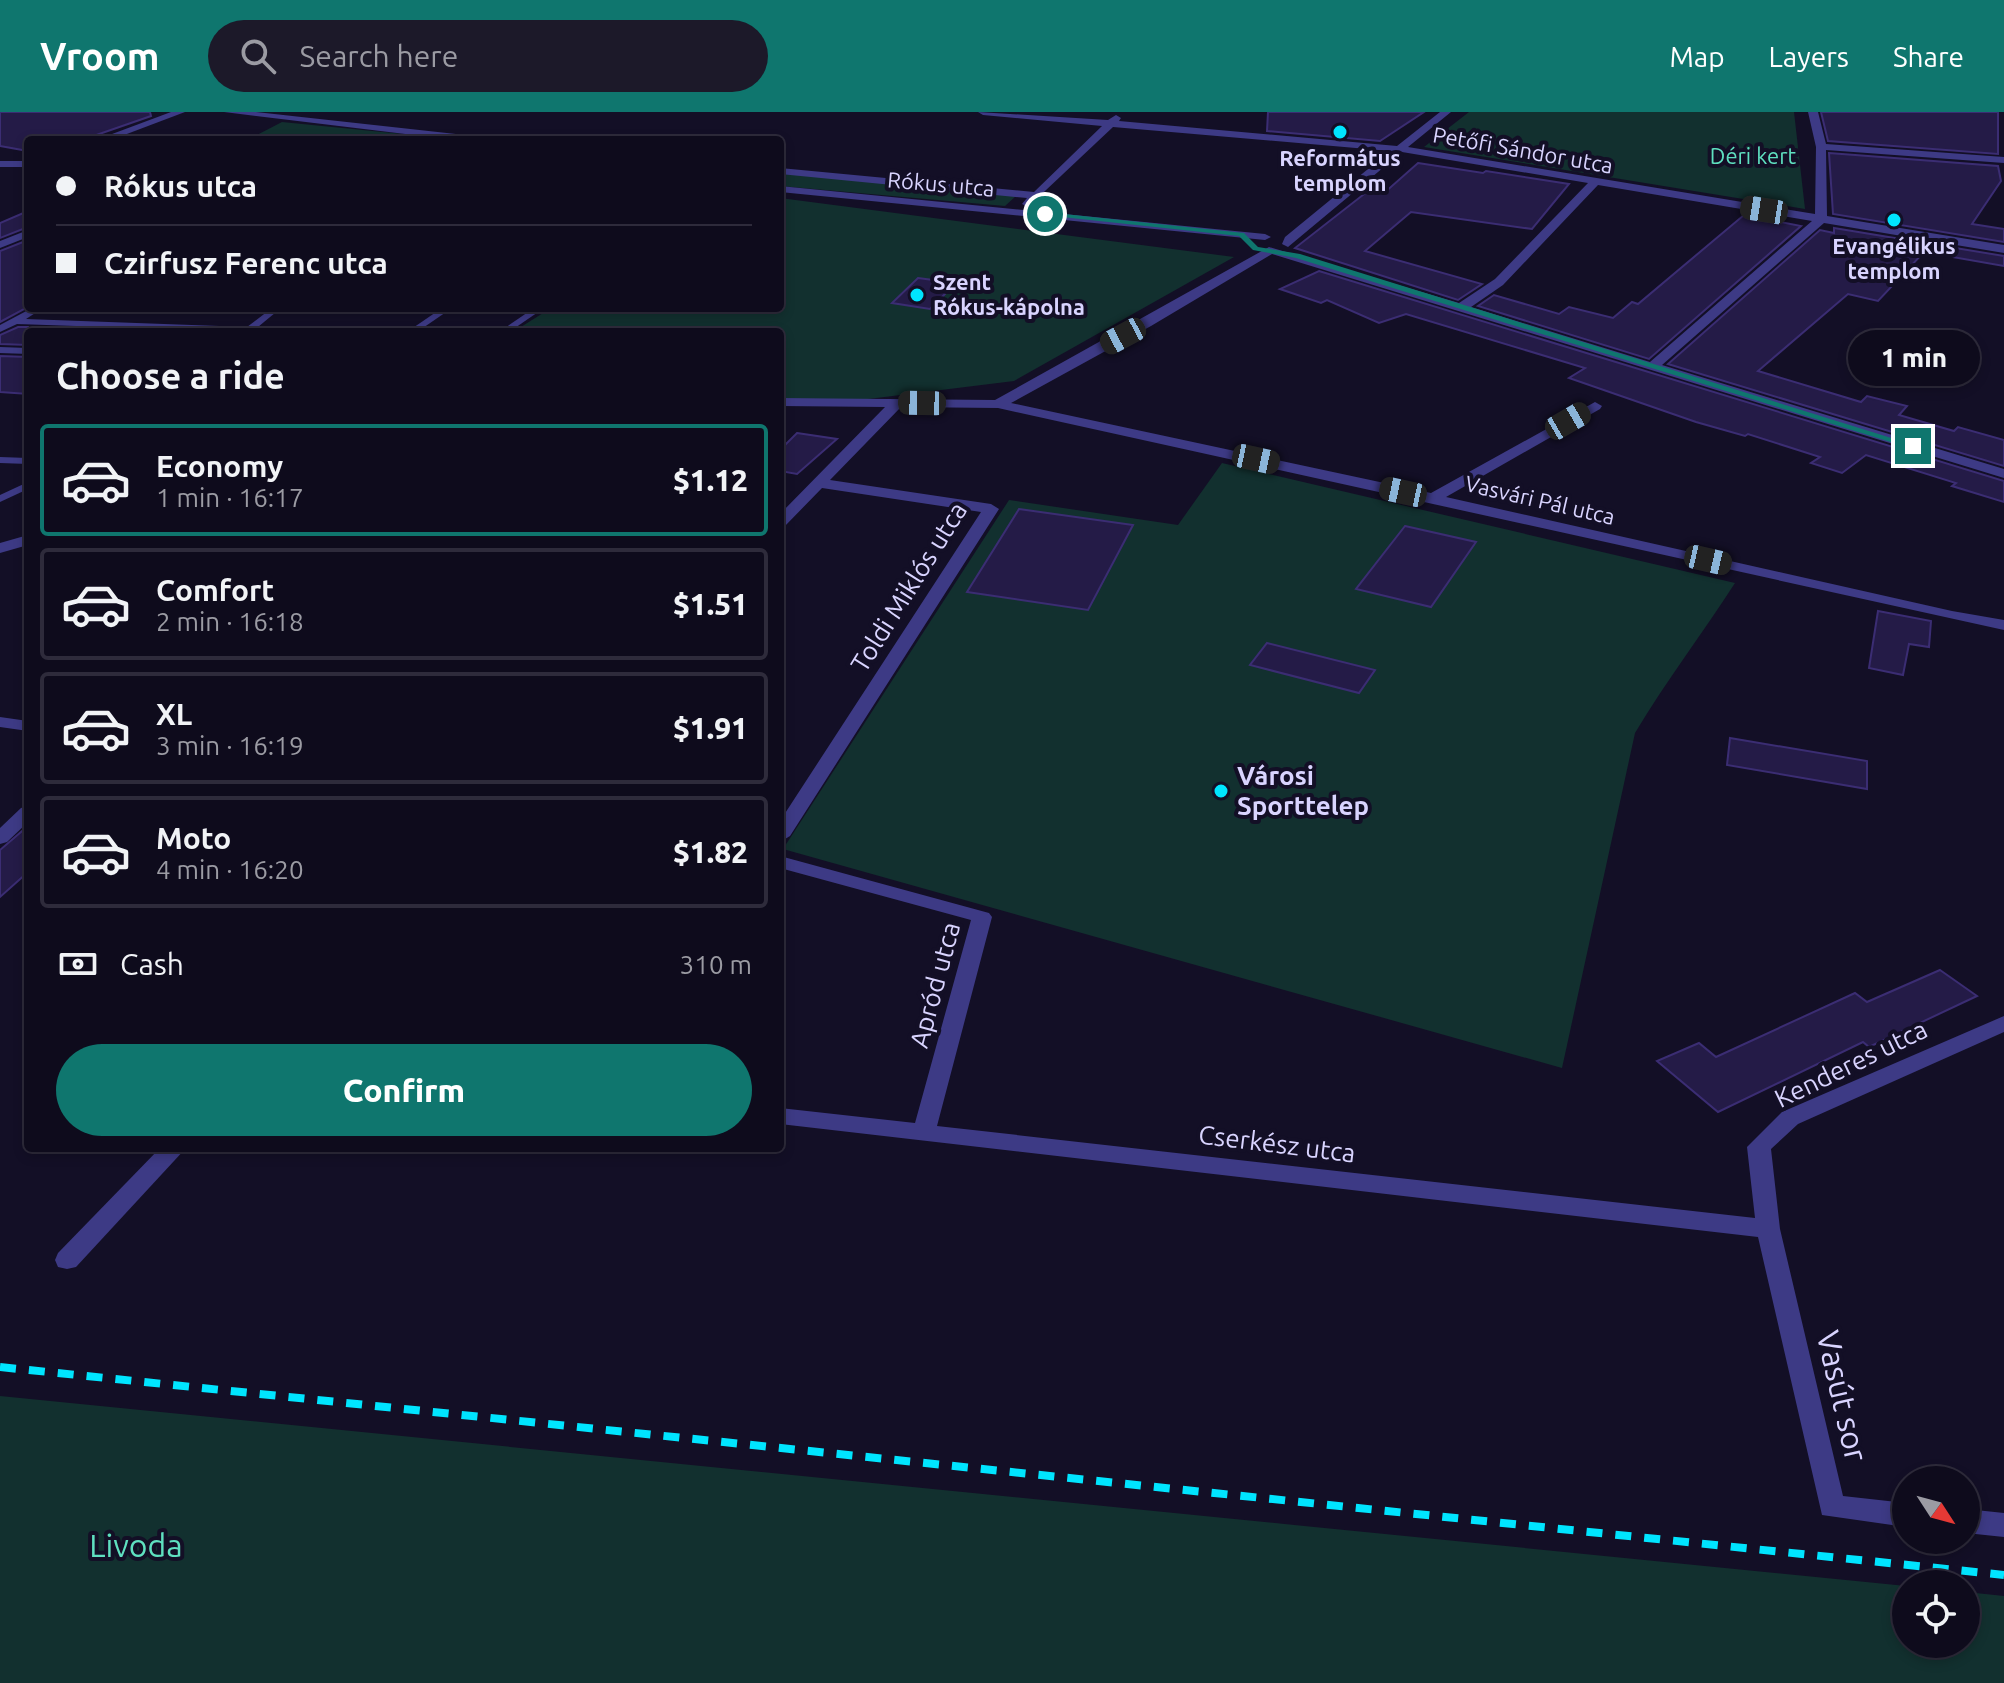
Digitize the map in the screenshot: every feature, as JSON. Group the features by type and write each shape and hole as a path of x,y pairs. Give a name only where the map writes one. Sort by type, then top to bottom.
{"street":[{"path":"112,136 180,112"},
{"path":"229,112 447,136"},
{"name":"Petőfi Sándor utca","path":"983,112 1400,149 2004,249"},
{"path":"1018,211 1122,112"},
{"path":"1283,249 1307,223 1446,112"},
{"path":"1652,367 1821,219 1821,147 1813,112"},
{"path":"1821,147 2004,160"},
{"path":"0,164 24,164"},
{"name":"Rókus utca","path":"784,171 1037,196"},
{"path":"1461,308 1499,282 1594,183"},
{"name":"Rókus utca","path":"784,189 1018,211 1249,246"},
{"path":"998,404 1147,323 1249,246 1251,240 1307,223"},
{"path":"0,245 24,235"},
{"path":"1268,237 1283,249"},
{"path":"1249,246 1283,249 1461,308 2004,474"},
{"name":"Vasvári Pál utca","path":"784,402 998,404 2004,625"},
{"path":"784,519 897,403"},
{"path":"1433,498 1595,406"},
{"name":"Toldi Miklós utca","path":"784,830 991,509 819,483"},
{"path":"0,548 24,541"},
{"path":"0,722 24,725"},
{"path":"0,838 24,816"},
{"name":"Apród utca","path":"784,863 982,917 924,1131"},
{"name":"Kenderes utca","path":"1768,1229 1759,1147 1790,1118 2004,1023"},
{"name":"Cserkész utca","path":"784,1116 1768,1229"},
{"path":"67,1260 170,1152"},
{"name":"Vasút sor","path":"1768,1229 1832,1507 1892,1513"},
{"path":"1980,1522 2004,1525"}],"lane":[{"path":"0,329 32,312"},
{"path":"252,328 272,312"},
{"path":"417,328 442,312"},
{"path":"509,328 534,312"},
{"path":"16,321 178,328"},
{"path":"0,350 24,351"},
{"path":"0,460 24,461"},
{"path":"0,489 22,488"},
{"path":"0,499 22,488"}],"green space":[{"name":"Déri kert","path":"1469,112 1794,112 1805,209 1424,147"},
{"path":"282,122 423,136 255,136"},
{"path":"784,171 1017,195 1005,206 784,186"},
{"path":"784,199 1234,257 1014,381 844,402 784,402 784,328 519,328 545,312 784,312"},
{"name":"Városi Sporttelep","path":"1222,463 1735,583 1635,733 1562,1068 784,849 1009,500 1178,525"},
{"name":"Livoda","path":"0,1396 1892,1585 1892,1658 1980,1658 1980,1593 2004,1596 2004,1683 0,1683"}],"building":[{"path":"0,112 150,112 151,116 94,136 24,136 24,150 0,146"},
{"path":"1268,112 1424,112 1380,141 1267,131"},
{"path":"1821,112 1998,112 1998,154 1828,141"},
{"path":"1829,153 1998,166 2001,181 1972,224 2004,229 2004,242 1833,214"},
{"path":"1418,163 1569,184 1532,229 1411,212 1365,251 1482,284 1458,300 1295,248 1368,191 1383,194"},
{"path":"24,213 24,229 0,238 0,223"},
{"path":"1744,215 1801,226 1649,359 1478,306 1494,295 1559,314 1569,307 1613,318 1632,302 1638,304"},
{"path":"1834,228 2004,256 2004,266 1924,252 1878,301 1848,294 1758,371 1861,402 1867,396 1907,406 1899,415 1954,431 1958,427 2004,440 2004,466 1668,364 1820,230 1834,233"},
{"path":"24,242 24,309 0,322 0,251"},
{"path":"1319,271 2004,481 2004,502 1952,486 1956,483 1866,455 1842,473 1811,463 1820,457 1748,434 1745,436 1696,422 1569,378 1585,368 1406,314 1379,323 1327,300 1321,303 1280,289"},
{"name":"Szent Rókus-kápolna","path":"918,278 956,283 930,309 892,303"},
{"path":"18,327 28,327 24,328 24,345 0,344 0,335"},
{"path":"0,356 24,357 24,394 0,392"},
{"path":"797,433 837,439 797,474 784,472 784,446"},
{"path":"1019,509 1133,525 1088,610 967,592"},
{"path":"1405,526 1476,542 1431,607 1356,589"},
{"path":"1878,611 1931,621 1929,647 1909,644 1903,675 1869,668"},
{"path":"1267,643 1375,670 1359,693 1250,665"},
{"path":"1730,738 1867,761 1867,789 1727,765"},
{"path":"24,829 24,876 0,897 0,850"},
{"path":"1940,970 1977,996 1869,1047 1863,1042 1718,1112 1657,1061 1699,1043 1716,1057 1855,993 1867,1002"}],"railway":[{"path":"0,1367 2004,1575"}],"place":[{"name":"Református templom","path":"1340,132"},
{"name":"Evangélikus templom","path":"1894,220"},
{"name":"Szent Rókus-kápolna","path":"917,295"},
{"name":"Városi Sporttelep","path":"1221,791"}],"route":[{"path":"1045,214 1241,234 1256,249 1297,256 1913,446"}]}
